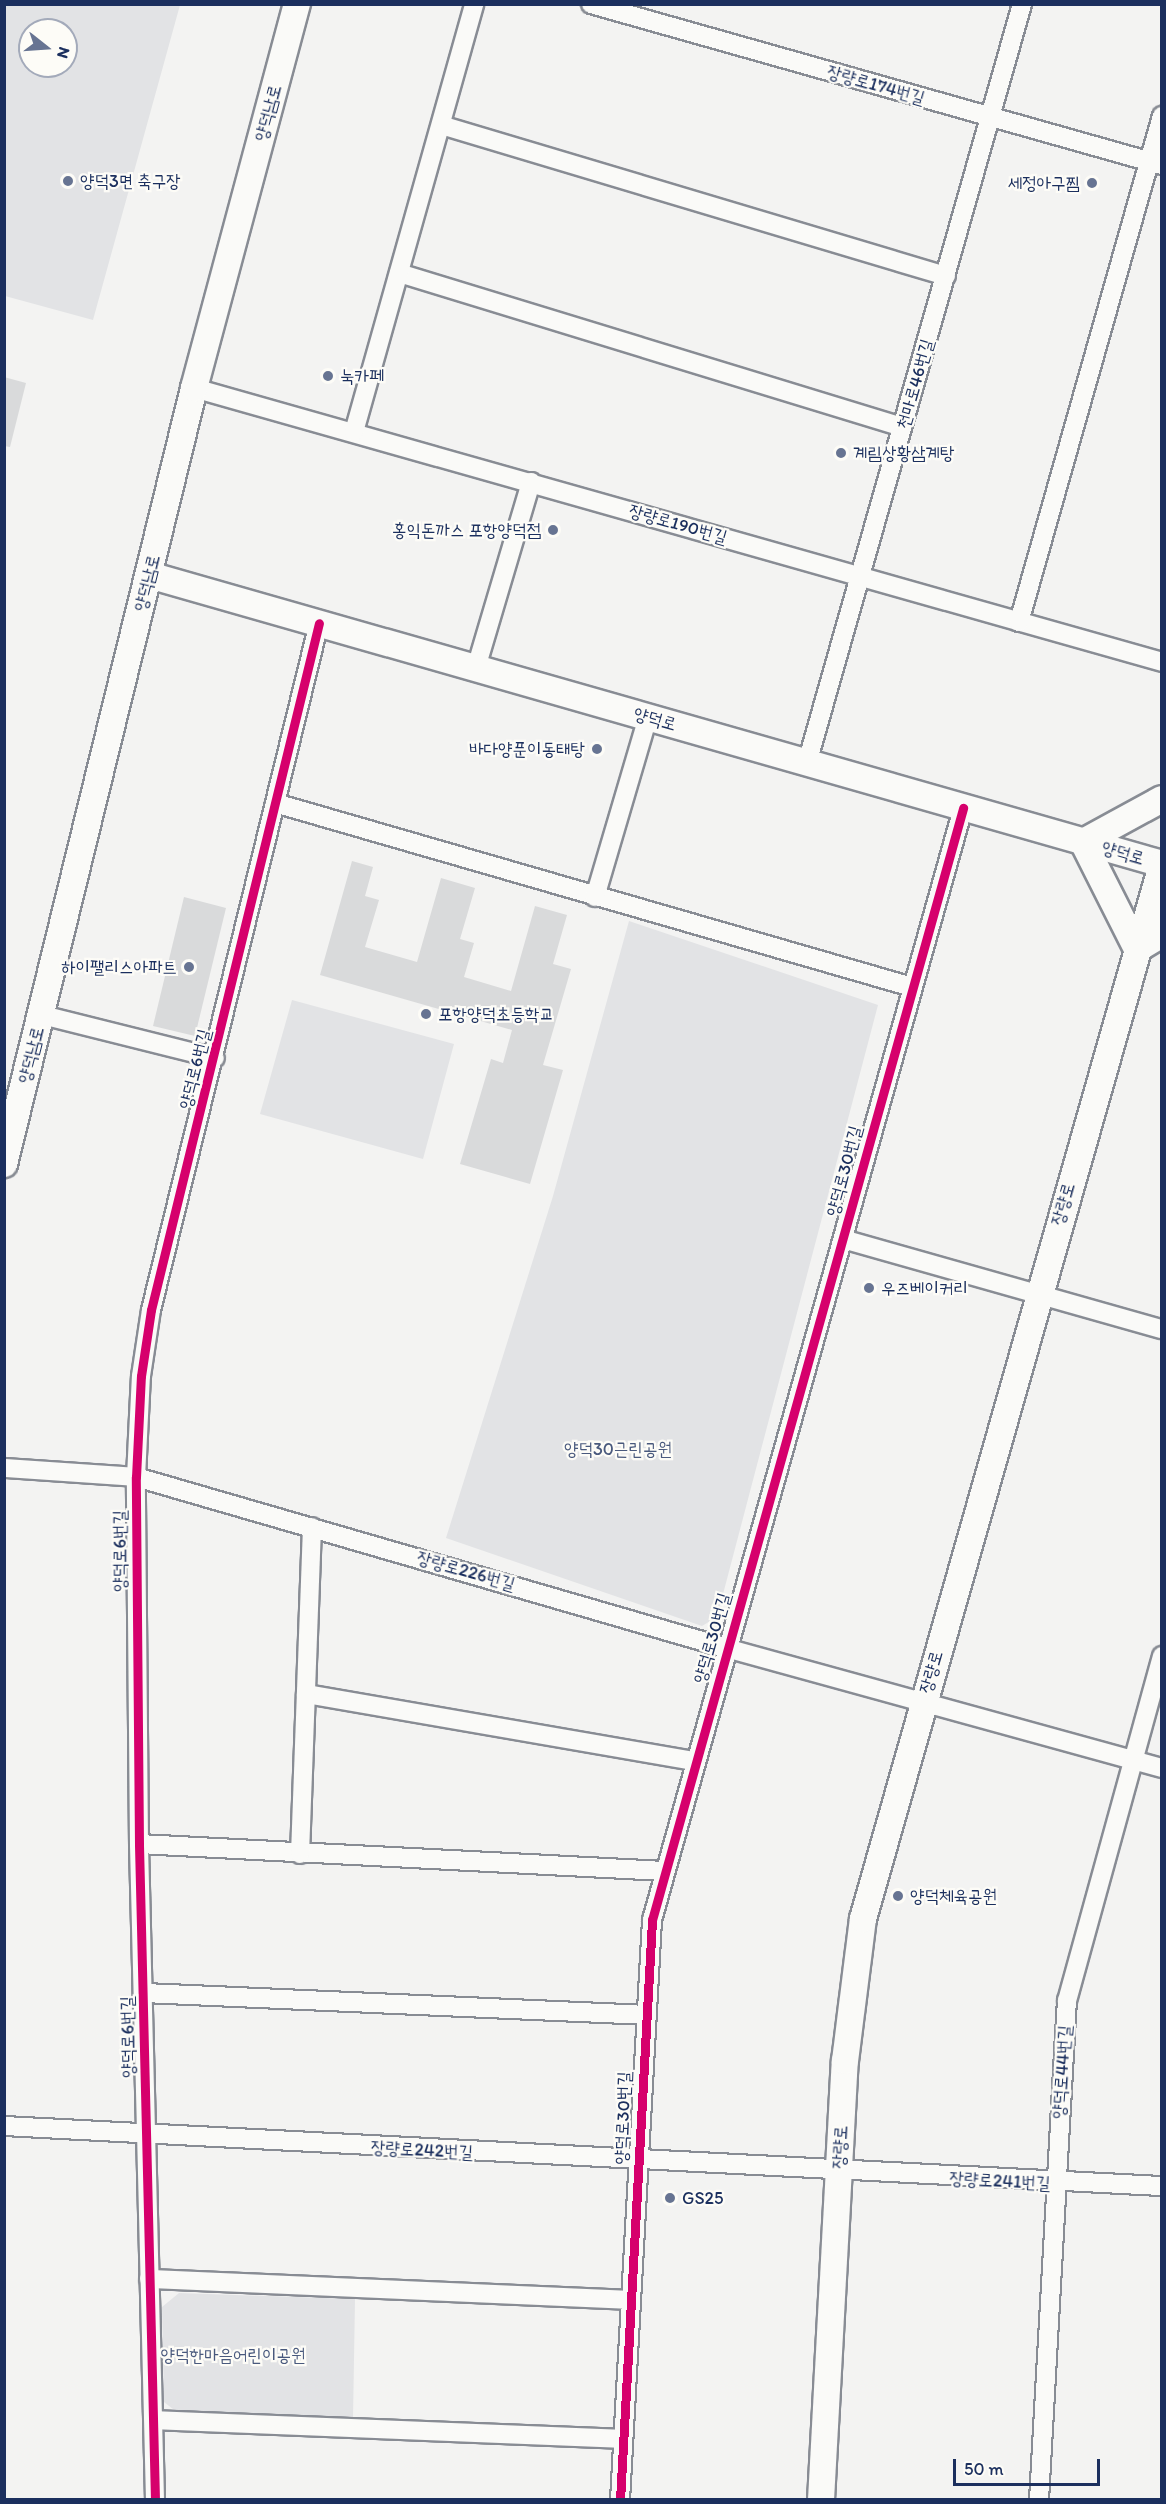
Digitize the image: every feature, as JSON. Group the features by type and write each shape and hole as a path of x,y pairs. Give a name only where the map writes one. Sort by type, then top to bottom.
{"street":[{"name":"양덕남로","path":"4,1164 194,388 297,4"},
{"path":"354,432 474,4"},
{"name":"장량로174번길","path":"591,4 1155,163"},
{"name":"천마로46번길","path":"807,763 1022,4"},
{"path":"1019,622 1155,163 1161,117"},
{"path":"441,125 945,276"},
{"path":"399,273 902,427"},
{"name":"장량로190번길","path":"194,388 1161,662"},
{"path":"476,668 531,482"},
{"name":"양덕로","path":"149,575 1161,865"},
{"name":"양덕로6번길","path":"155,2499 139,1844 136,1477 141,1376 150,1319 319,623"},
{"path":"595,897 648,717"},
{"path":"1161,799 1083,842 1137,949 1161,934"},
{"path":"274,803 912,987"},
{"name":"양덕로30번길","path":"620,2499 638,2162 643,2014 652,1920 694,1761 963,808"},
{"name":"장량로","path":"821,2499 839,2173 857,1952 923,1699 1036,1296 1161,865"},
{"path":"42,1015 215,1058"},
{"path":"843,1239 1036,1296 1161,1329"},
{"name":"장량로226번길","path":"4,1467 136,1477 726,1648 923,1699 1161,1768"},
{"path":"300,1854 312,1527"},
{"name":"양덕로44번길","path":"1039,2499 1054,2184 1067,2001 1161,1656"},
{"path":"306,1694 694,1761"},
{"path":"139,1844 664,1871"},
{"path":"144,1993 643,2014"},
{"name":"장량로242번길","path":"4,2126 839,2173"},
{"name":"장량로241번길","path":"839,2173 1054,2184 1161,2186"},
{"path":"149,2279 629,2301"},
{"path":"154,2420 623,2439"}],"green space":[{"name":"양덕3면 축구장","path":"4,5 180,5 93,320 5,296"},
{"name":"양덕30근린공원","path":"629,921 878,1005 717,1617 702,1626 446,1538 553,1196"},
{"path":"292,1000 454,1044 423,1159 260,1114"},
{"name":"양덕한마음어린이공원","path":"179,2293 355,2299 353,2419 178,2413 164,2402 162,2307"}],"building":[{"path":"4,377 26,383 10,447 4,446"},
{"path":"352,861 373,867 365,896 379,900 365,947 417,962 441,878 475,888 460,939 474,943 464,977 511,991 535,906 567,915 553,964 571,969 543,1065 563,1070 530,1184 460,1164 491,1059 503,1063 512,1030 320,975"},
{"name":"하이팰리스아파트","path":"184,897 226,908 195,1036 153,1026"}],"cycle path":[{"path":"155,2500 139,1844 136,1477 141,1376 151,1310 319,623"},
{"path":"620,2500 652,1920 963,808"}],"place":[{"name":"양덕3면 축구장","path":"68,181"},
{"name":"세정아구찜","path":"1092,183"},
{"name":"눅카페","path":"328,376"},
{"name":"계림상황삼계탕","path":"841,453"},
{"name":"홍익돈까스 포항양덕점","path":"553,530"},
{"name":"바다양푼이동태탕","path":"597,749"},
{"name":"하이팰리스아파트","path":"189,967"},
{"name":"포항양덕초등학교","path":"426,1014"},
{"name":"우즈베이커리","path":"869,1288"},
{"name":"양덕체육공원","path":"898,1896"},
{"name":"GS25","path":"670,2198"}]}
